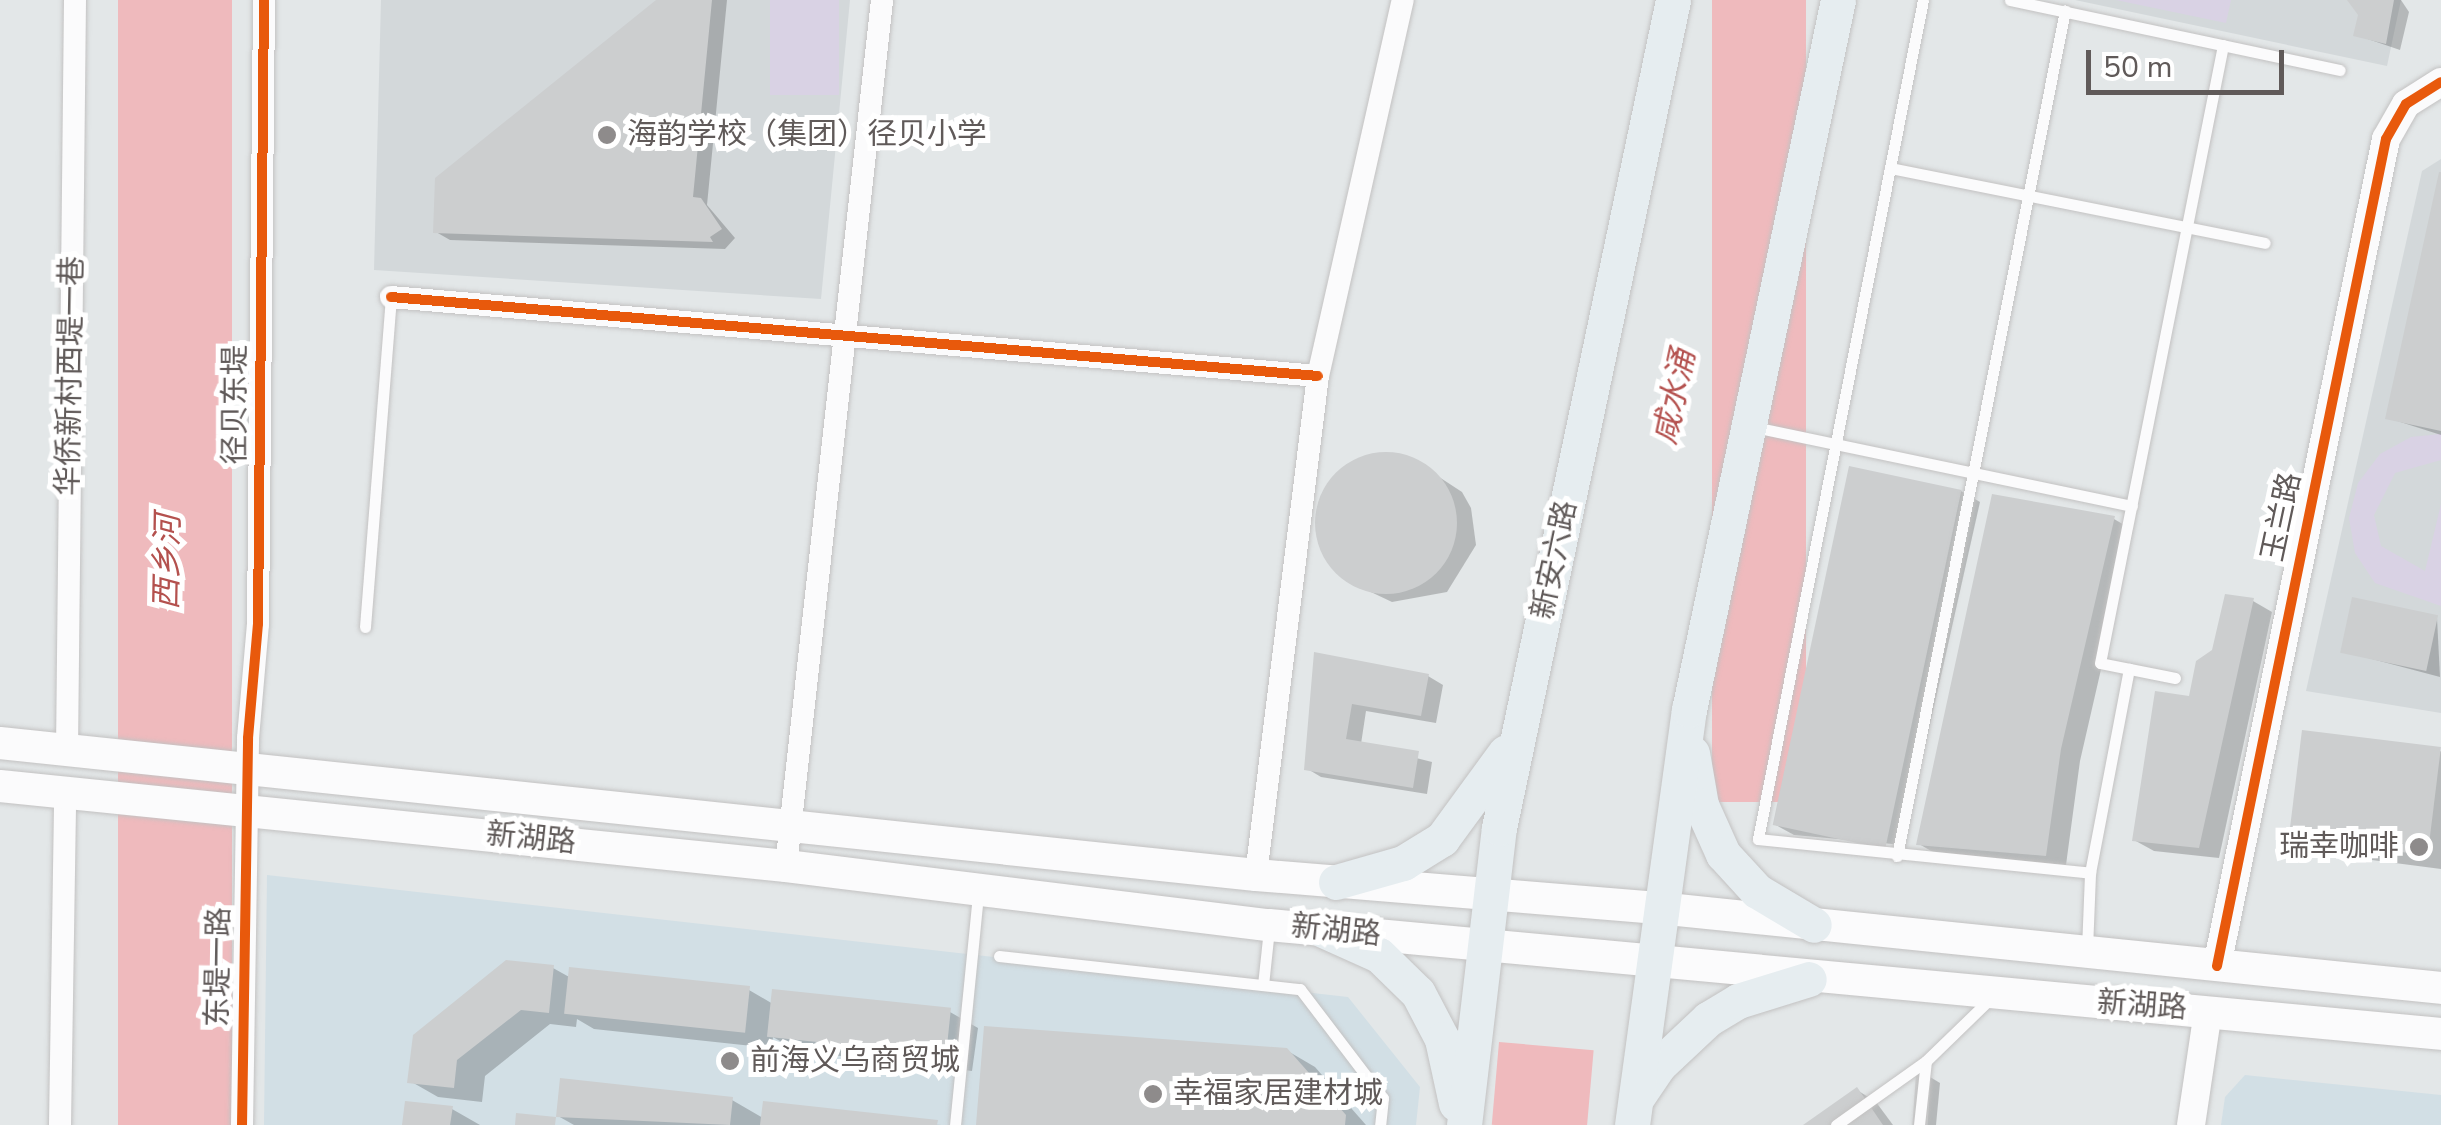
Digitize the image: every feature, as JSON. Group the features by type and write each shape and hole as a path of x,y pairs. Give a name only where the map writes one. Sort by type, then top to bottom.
{"main road":[{"name":"新安六路","path":"1462,1125 1489,892 1520,726 1673,0"},
{"path":"1633,1113 1650,963 1689,710 1838,0"},
{"path":"1689,710 1701,805 1723,854 1757,892 1814,925"},
{"path":"1336,882 1403,863 1442,839 1478,797 1520,726"},
{"path":"0,743 77,752"},
{"name":"新湖路","path":"77,752 1256,875 1658,908 2441,988"},
{"path":"0,786 76,793"},
{"name":"新湖路","path":"76,793 786,866 1324,930 1810,979 2441,1034"},
{"path":"1324,930 1379,956 1418,993 1442,1039 1462,1125"},
{"path":"1633,1113 1658,1066 1708,1019 1738,1001 1810,979"}],"street":[{"name":"华侨新村西堤一巷","path":"75,0 77,752"},
{"name":"径贝东堤","path":"240,808 240,768 258,624 264,0"},
{"path":"786,866 882,0"},
{"path":"1256,875 1318,376 1402,0"},
{"name":"玉兰路","path":"2217,966 2386,139 2432,86"},
{"path":"391,297 848,331 1318,376"},
{"path":"60,1125 76,793"},
{"name":"东堤一路","path":"240,808 242,1125"},
{"path":"2191,1125 2208,1011"}],"lane":[{"path":"1923,0 1758,840 2090,873"},
{"path":"2010,0 2340,70"},
{"path":"1897,856 1976,473 2064,11"},
{"path":"2175,678 2100,663 2223,45"},
{"path":"1890,168 2266,243"},
{"path":"365,627 391,297"},
{"path":"1748,426 2132,506"},
{"path":"2087,953 2090,873 2129,669"},
{"path":"955,1125 978,888"},
{"path":"1264,985 1270,924"},
{"path":"999,956 1300,989 1383,1098 1380,1125"},
{"path":"1836,1125 1926,1060 1994,995"},
{"path":"1920,1125 1926,1060"}],"shaded area":[{"name":"海韵学校（集团）径贝小学","path":"381,0 850,0 821,299 374,270"},
{"path":"770,0 839,0 839,95 770,95"},
{"path":"2075,0 2401,0 2387,66"},
{"path":"2116,0 2231,0 2226,23"},
{"path":"2441,159 2441,713 2306,691 2422,171"},
{"path":"2441,434 2441,460 2395,473 2374,515 2381,546 2425,571 2441,504 2441,606 2375,583 2355,553 2349,518 2358,483 2380,454 2411,437"},
{"path":"267,875 1348,997 1420,1087 1416,1125 264,1125"},
{"path":"2245,1075 2441,1095 2441,1125 2221,1125 2225,1097"}],"water":[{"name":"西乡河","path":"118,0 232,0 232,1125 118,1125"},
{"path":"1712,0 1806,0 1806,802 1712,802"},
{"path":"1499,1042 1594,1050 1587,1125 1492,1125"}],"building":[{"path":"656,0 712,0 693,197 701,198 722,229 710,237 713,242 433,233 435,178"},
{"path":"2347,0 2394,0 2386,44 2353,36 2358,15"},
{"path":"2441,172 2441,431 2385,419"},
{"path":"1386,452 1413,457 1436,473 1452,496 1457,523 1452,550 1436,573 1413,589 1386,594 1359,589 1336,573 1320,550 1315,523 1320,496 1336,473 1359,457"},
{"path":"1849,466 1961,490 1885,849 1773,825"},
{"path":"1992,494 2115,516 2061,749 2046,856 1916,845"},
{"path":"2225,594 2254,598 2199,848 2132,841 2155,691 2189,696 2196,661 2212,650"},
{"path":"2352,597 2438,615 2426,671 2340,653"},
{"path":"1314,652 1429,674 1421,716 1352,704 1346,739 1419,751 1413,788 1304,770"},
{"path":"2302,730 2441,747 2428,855 2289,838"},
{"path":"506,960 554,965 549,1013 521,1010 457,1060 454,1088 407,1083 413,1035"},
{"path":"569,967 750,986 745,1033 564,1014"},
{"path":"772,989 951,1008 946,1056 767,1037"},
{"name":"幸福家居建材城","path":"984,1026 1287,1048 1346,1115 1345,1125 976,1125"},
{"path":"1916,1074 1931,1075 1927,1125 1912,1125"},
{"path":"560,1078 733,1097 730,1125 556,1117"},
{"path":"1857,1087 1883,1125 1803,1125"},
{"path":"405,1101 453,1106 450,1125 402,1125"},
{"path":"763,1101 938,1120 937,1125 760,1125"},
{"path":"516,1113 556,1117 555,1125 515,1125"}],"cycle path":[{"path":"242,1125 248,738 258,624 264,0"},
{"path":"2217,966 2386,139 2406,104 2441,82"},
{"path":"391,297 1318,376"}],"place":[{"name":"海韵学校（集团）径贝小学","path":"607,135"},
{"name":"瑞幸咖啡","path":"2419,847"},
{"name":"前海义乌商贸城","path":"730,1061"},
{"name":"幸福家居建材城","path":"1153,1094"}],"water label":[{"name":"咸水涌","path":"1675,397"}]}
